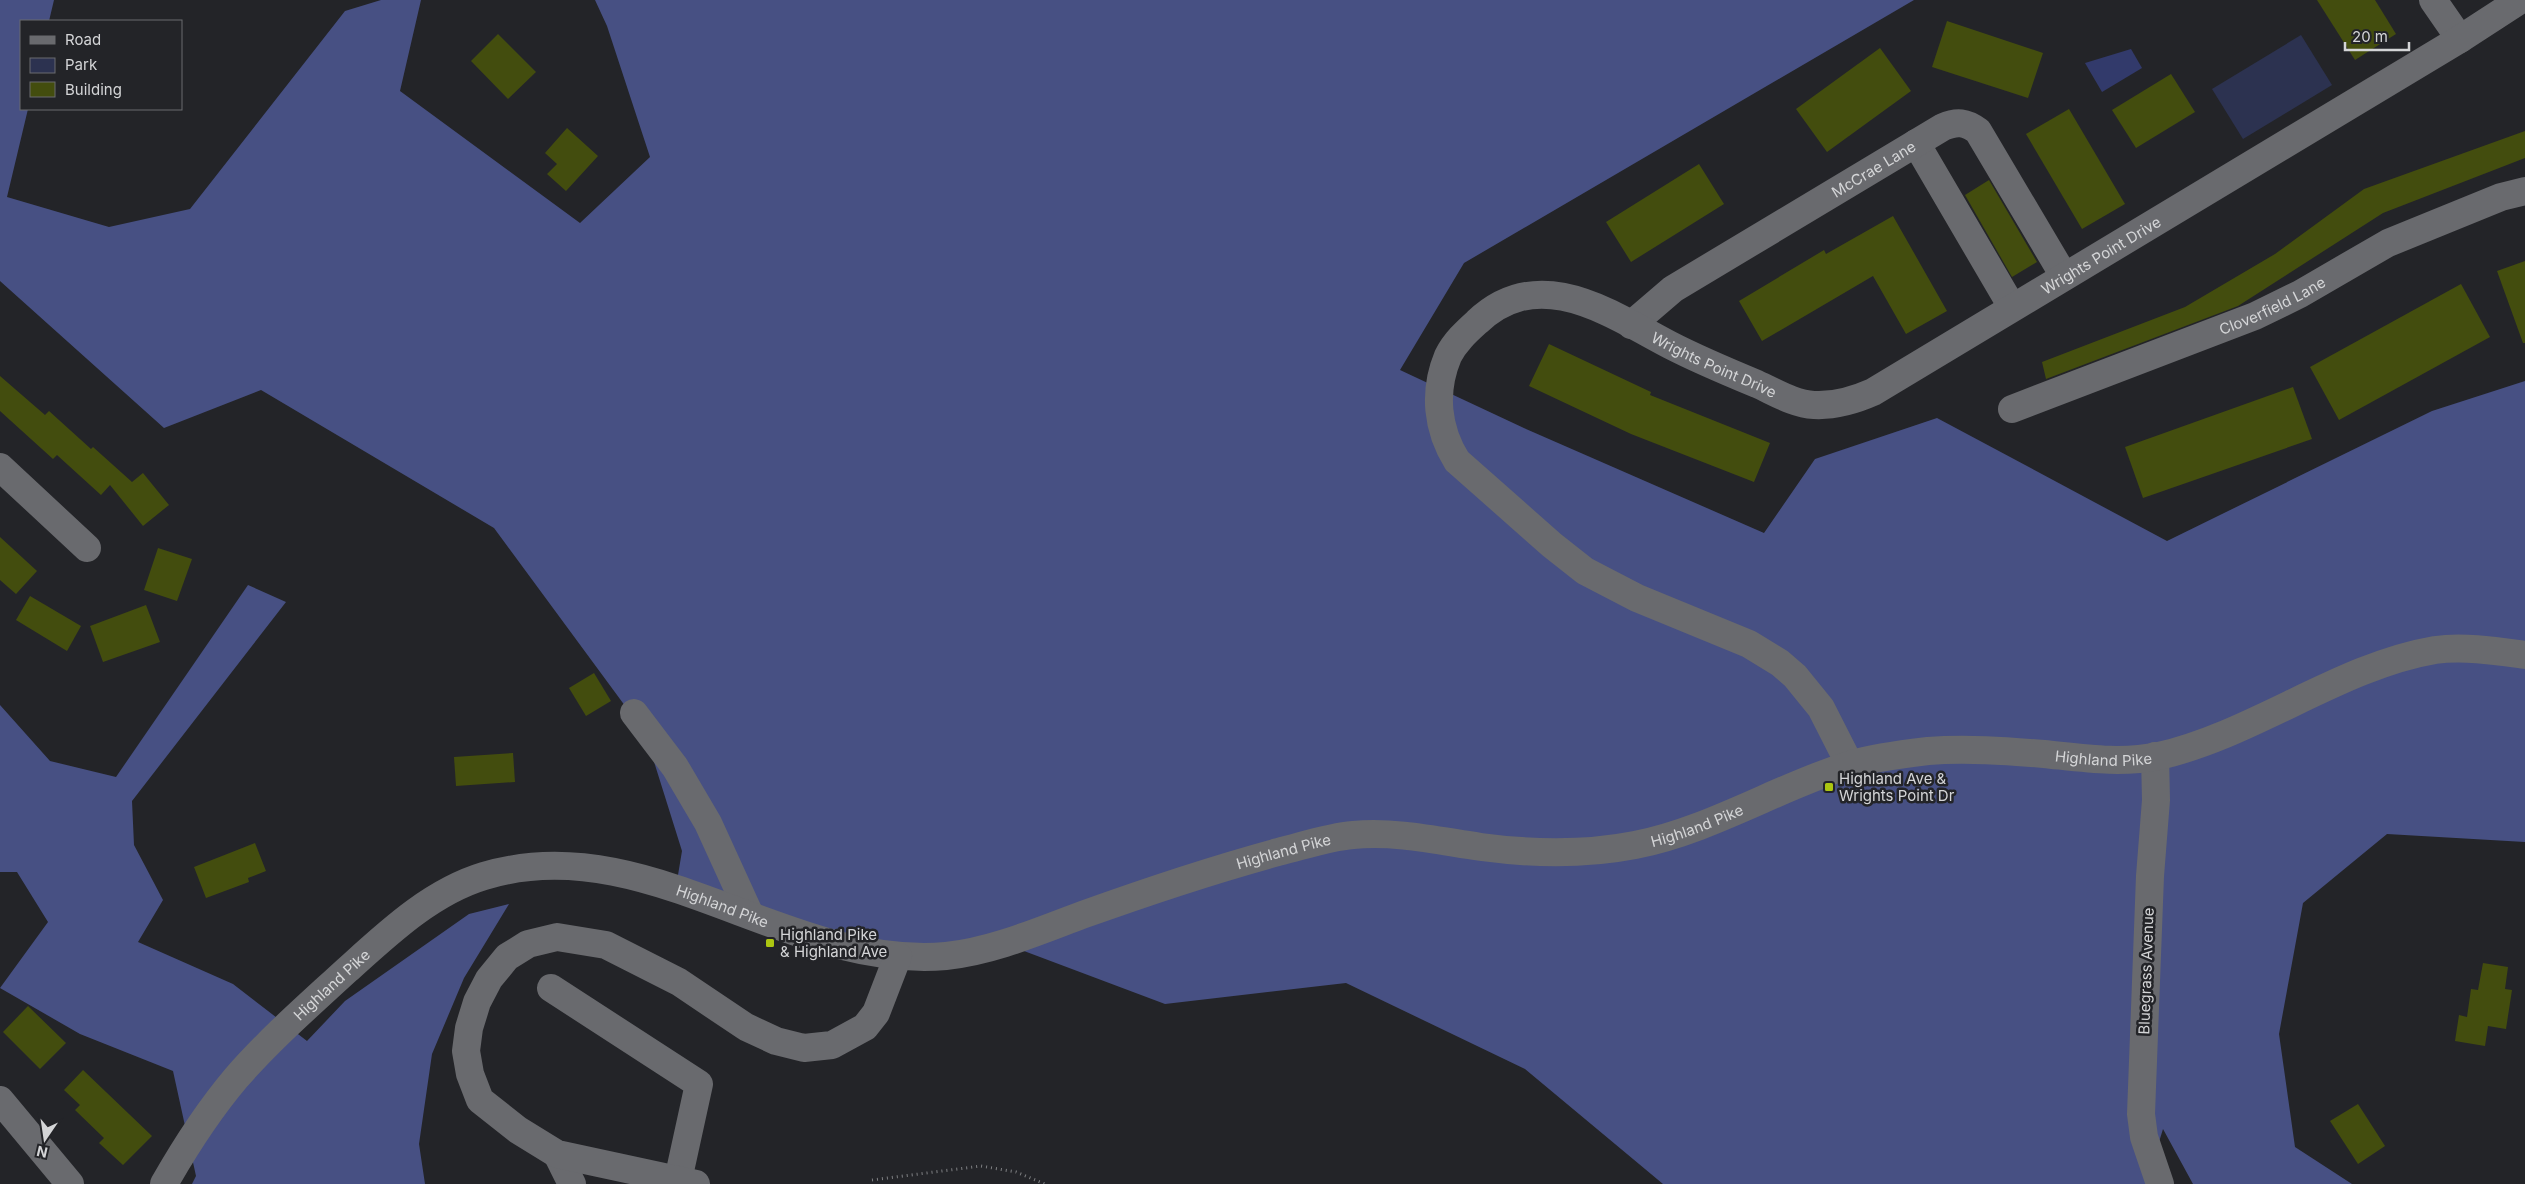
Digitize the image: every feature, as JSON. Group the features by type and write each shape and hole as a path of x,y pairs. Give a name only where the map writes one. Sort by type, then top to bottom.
{"street":[{"path":"2433,0 2460,39"},
{"name":"Wrights Point Drive","path":"1850,765 1821,708 1795,676 1780,663 1749,644 1637,598 1585,571 1552,545 1457,461 1440,423 1438,398 1444,367 1459,339 1502,302 1525,294 1557,295 1595,306 1678,349 1792,400 1814,405 1855,400 1872,392 2460,39 2513,2"},
{"name":"McCrae Lane","path":"1631,325 1673,289 1916,143 1955,122 1969,124 1978,131 2064,276"},
{"path":"1916,143 2012,307"},
{"name":"Cloverfield Lane","path":"2012,409 2255,316 2300,294 2388,243 2493,200 2525,191"},
{"path":"0,467 87,548"},
{"name":"Highland Pike","path":"164,1184 181,1153 234,1080 280,1032 382,939 424,905 471,880 490,874 529,867 572,866 598,868 676,887 813,938 870,952 898,956 950,956 1016,939 1116,902 1248,860 1354,835 1407,835 1484,847 1544,853 1588,852 1635,845 1698,826 1850,765 1880,758 1935,751 2021,752 2119,762 2154,756 2257,721 2372,667 2397,659 2442,649 2495,651 2525,655"},
{"path":"634,712 674,767 708,823 750,915"},
{"name":"Bluegrass Avenue","path":"2154,756 2156,800 2150,876 2141,1106 2144,1137 2160,1184"},
{"path":"551,988 699,1084 687,1182 557,1154 518,1130 480,1100 470,1074 466,1051 469,1028 477,1002 489,978 506,957 528,944 557,937 606,945 679,982 746,1027 776,1041 804,1048 832,1045 865,1027 876,1013 898,956"},
{"path":"0,1100 70,1184"},
{"path":"557,1154 572,1184"}],"path":[{"path":"872,1180 981,1166 1016,1172 1045,1184"}],"green space":[{"path":"2301,35 2332,85 2243,139 2212,89"}],"shaded area":[{"path":"0,0 54,0 49,20 20,20 20,110 28,110 7,197 109,227 190,209 345,11 381,0 421,0 400,91 580,223 650,157 607,26 595,0 1914,0 1464,263 1400,370 1526,429 1764,533 1815,459 1937,418 2167,541 2432,411 2525,381 2525,842 2387,834 2303,903 2279,1034 2295,1147 2352,1184 2193,1184 2163,1129 2146,1184 1663,1184 1525,1069 1346,983 1165,1004 1003,943 898,956 676,887 682,851 645,733 494,528 261,390 164,428 0,281"},
{"path":"2131,49 2142,68 2102,92 2085,63"},
{"path":"248,585 286,602 132,801 134,845 163,900 138,942 233,984 307,1041 345,1001 469,914 509,904 464,978 432,1054 419,1144 425,1184 192,1184 196,1176 173,1071 80,1034 0,988 48,922 17,872 0,872 0,705 50,761 116,777"}],"building":[{"path":"2317,0 2375,0 2396,34 2355,60"},
{"path":"1947,21 2043,53 2028,98 1932,67"},
{"path":"498,34 536,72 508,99 471,61"},
{"path":"1880,48 1911,91 1827,152 1796,109"},
{"path":"2171,74 2195,112 2136,148 2112,110"},
{"path":"2069,109 2125,204 2082,229 2026,134"},
{"path":"567,128 598,156 566,191 547,174 557,164 545,153"},
{"path":"2525,131 2525,158 2383,213 2238,306 2046,379 2042,362 2185,307 2275,254 2364,189"},
{"path":"1699,164 1724,204 1631,262 1606,222"},
{"path":"1989,180 2037,262 2012,277 1965,195"},
{"path":"1893,216 1947,311 1906,334 1873,276 1762,341 1739,301 1824,250 1826,254"},
{"path":"2525,261 2525,343 2523,343 2497,271"},
{"path":"2461,284 2490,337 2339,420 2310,367"},
{"path":"1549,344 1651,392 1650,395 1770,443 1754,482 1631,434 1529,386"},
{"path":"0,376 45,415 49,411 91,449 93,447 132,482 143,473 169,505 143,526 110,485 101,495 57,455 53,459 0,411"},
{"path":"2293,387 2312,439 2143,498 2125,447"},
{"path":"0,537 37,571 16,594 0,580"},
{"path":"158,548 192,559 177,601 144,590"},
{"path":"30,596 81,626 67,651 16,620"},
{"path":"146,605 160,642 103,662 90,626"},
{"path":"594,673 611,701 586,716 569,688"},
{"path":"513,753 515,782 456,786 454,757"},
{"path":"255,843 266,871 248,878 249,882 206,898 194,867"},
{"path":"2483,963 2508,967 2505,989 2512,990 2506,1029 2488,1026 2485,1046 2455,1041 2459,1015 2467,1017 2471,989 2478,990"},
{"path":"28,1006 66,1043 40,1069 3,1032"},
{"path":"83,1070 152,1136 123,1165 99,1143 104,1138 75,1110 80,1105 64,1090"},
{"path":"2358,1104 2385,1146 2358,1164 2330,1121"}],"place":[{"name":"Highland Ave & Wrights Point Dr","path":"1829,787"},
{"name":"Highland Pike & Highland Ave","path":"770,943"}]}
